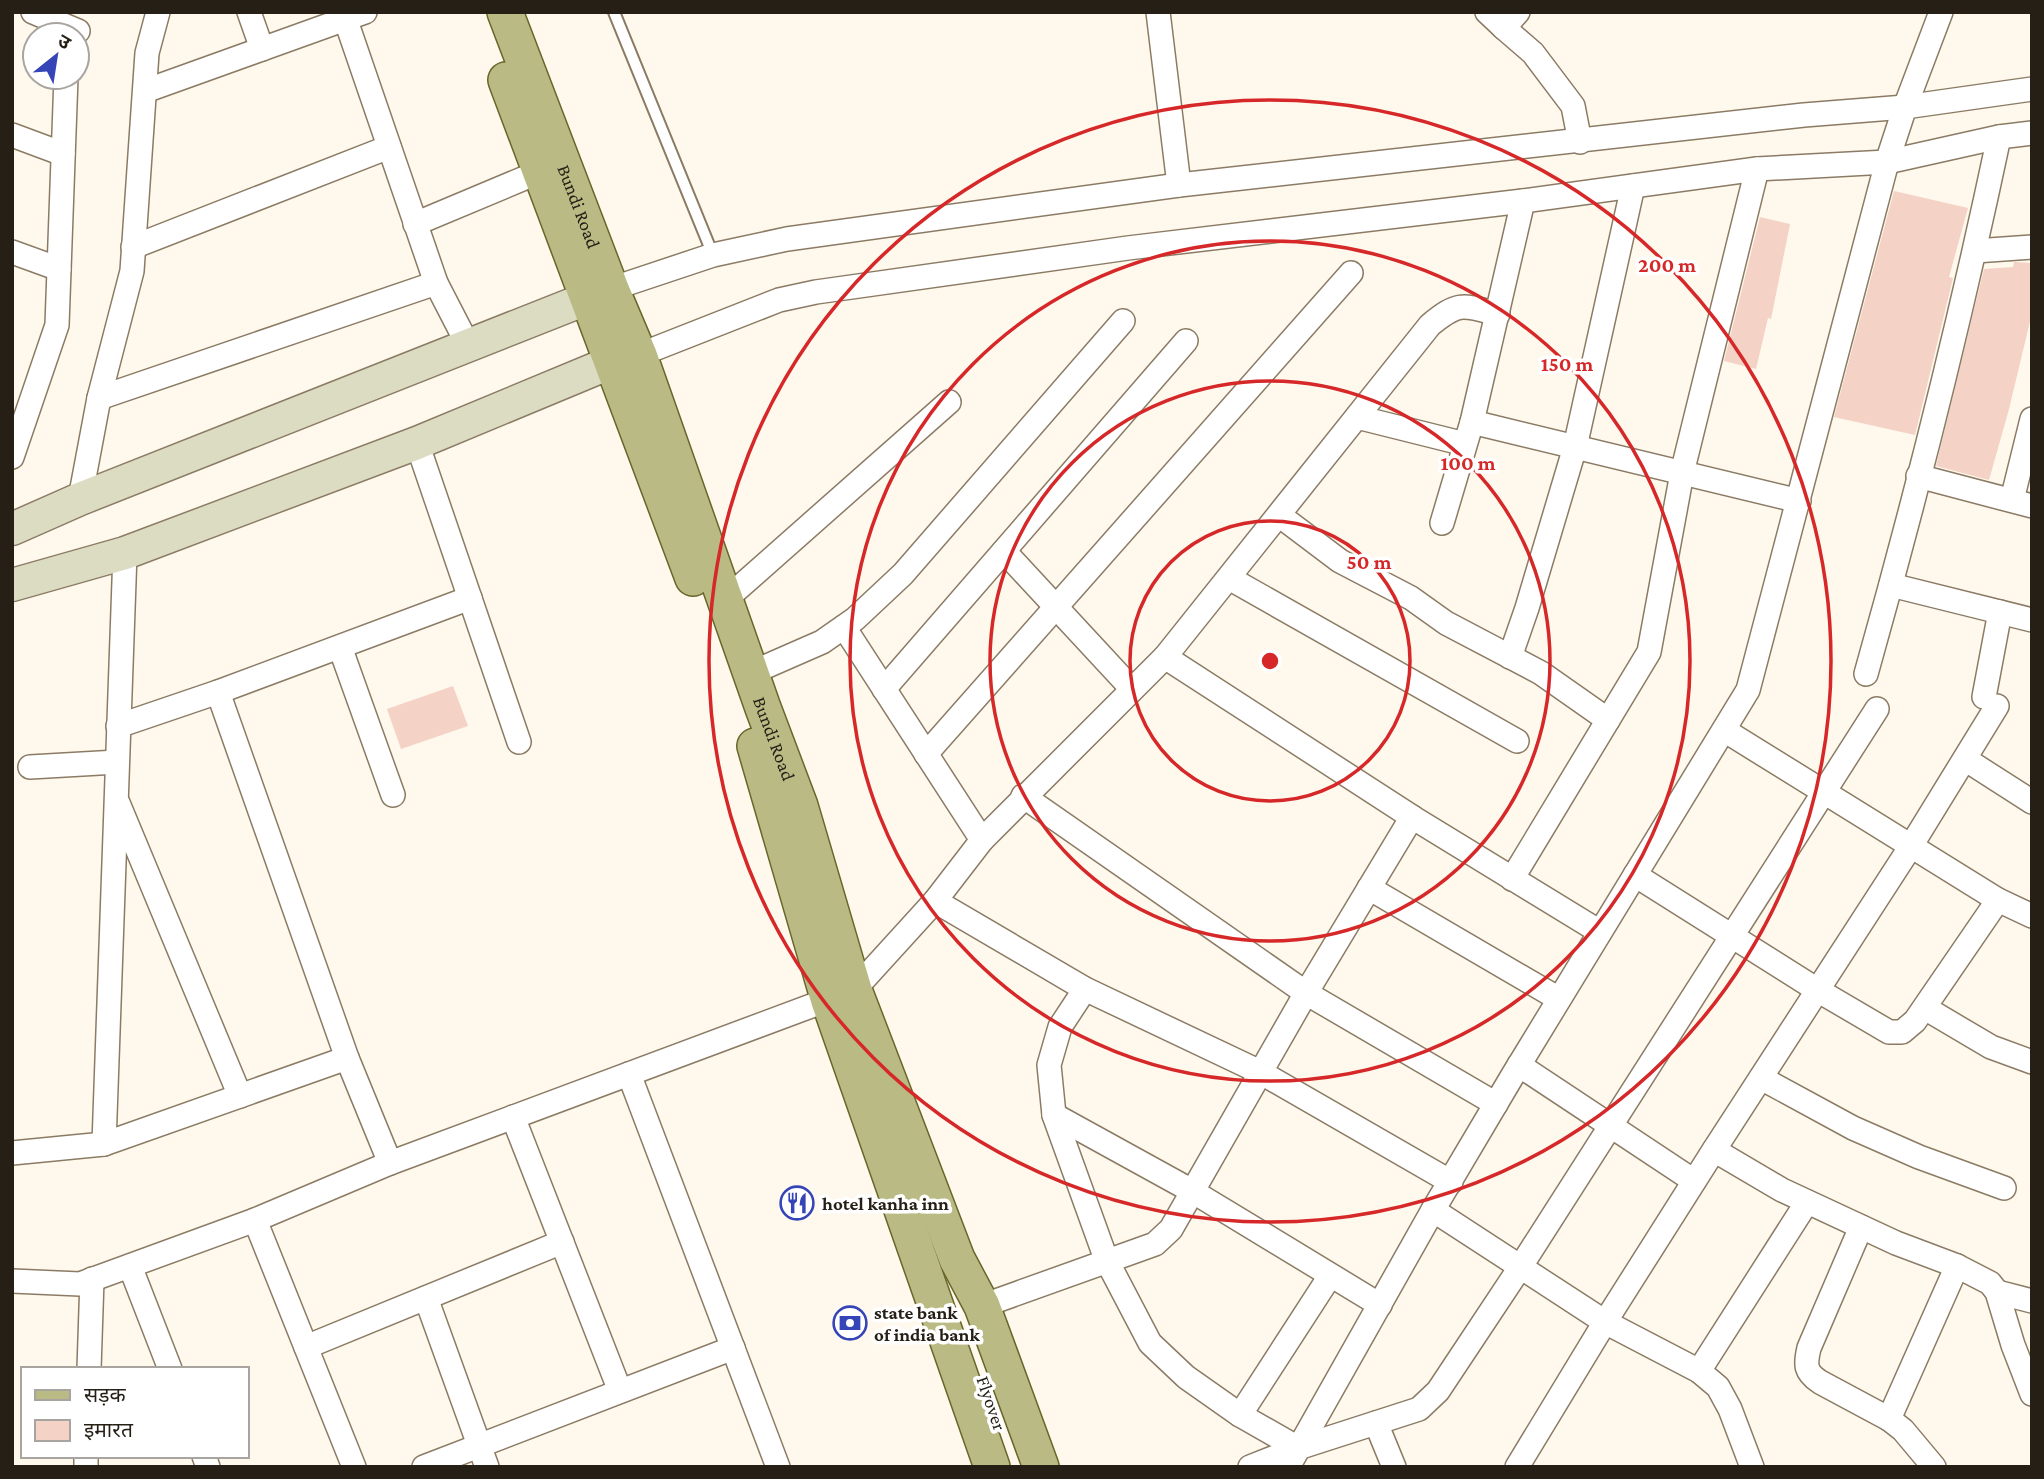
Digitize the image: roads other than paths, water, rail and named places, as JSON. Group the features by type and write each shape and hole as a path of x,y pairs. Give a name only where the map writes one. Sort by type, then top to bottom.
{"main road":[{"name":"Bundi Road","path":"481,12 539,172 600,293"},
{"name":"Bundi Road","path":"505,12 600,293 725,600 800,806 841,995 957,1259 972,1313 1041,1467"},
{"name":"Bundi Road","path":"626,359 841,995 992,1467"},
{"name":"Flyover","path":"972,1313 1014,1467"}],"street":[{"path":"33,12 63,21"},
{"path":"80,499 99,398 132,271 147,52 158,12"},
{"path":"249,12 262,49"},
{"path":"1158,12 1178,185"},
{"path":"1293,1457 1519,1065 1748,690 1887,162 1941,12"},
{"path":"145,91 351,15 389,148 415,225 436,284 469,347"},
{"path":"1503,17 1573,106 1580,142"},
{"path":"12,529 80,499 600,293 713,255 787,239 1178,185 1804,115 1901,120 2032,89"},
{"path":"12,457 57,325 65,91"},
{"path":"12,585 125,553 417,443 779,300 816,292 1128,248 1523,201 1757,169 1887,162 1999,137 2032,133"},
{"path":"12,135 63,154"},
{"path":"1866,674 1975,251 1999,137"},
{"path":"133,247 389,148"},
{"path":"1512,879 1649,652 1682,473 1757,169"},
{"path":"415,225 539,172"},
{"path":"1510,657 1575,447 1633,186"},
{"path":"1442,523 1469,433 1523,201"},
{"path":"1975,251 2032,247"},
{"path":"12,252 59,270"},
{"path":"926,754 1351,273"},
{"path":"99,398 436,284"},
{"path":"12,1281 80,1284 255,1220 390,1163 841,995 935,901 982,840 1023,796 1165,657 1430,326 1447,311 1464,306 1498,314"},
{"path":"751,673 822,642 855,620 903,574 1123,320"},
{"path":"884,689 1186,341"},
{"path":"725,600 949,402"},
{"path":"1357,417 1575,447 1799,500"},
{"path":"1918,476 2022,503 2032,419"},
{"path":"417,443 519,742"},
{"path":"1279,515 1340,561 1411,598 1446,624 1541,673 1608,720"},
{"path":"1003,551 1132,689"},
{"path":"104,1144 125,553"},
{"path":"1229,578 1517,741"},
{"path":"1891,585 2032,620"},
{"path":"118,726 218,692 470,598"},
{"path":"1517,1467 1694,1181 1819,991 1965,759 1991,702 2000,612"},
{"path":"844,627 982,840"},
{"path":"340,647 393,795"},
{"path":"1165,657 1412,817 1600,932"},
{"path":"218,692 347,1058 390,1163"},
{"path":"1250,1467 1293,1457 1376,1423 1419,1409 1438,1391 1521,1266 1877,709"},
{"path":"1724,730 1998,900 2032,916"},
{"path":"1965,759 2032,802"},
{"path":"30,767 117,762"},
{"path":"1023,796 1306,993 1496,1104"},
{"path":"116,797 240,1096"},
{"path":"972,1313 1106,1259 1155,1244 1171,1229 1306,993 1412,817"},
{"path":"1635,875 1889,1032 1902,1032 1925,1008 1998,900"},
{"path":"1369,888 1559,999"},
{"path":"935,901 1085,989 1260,1072 1451,1182"},
{"path":"1085,989 1060,1027 1049,1065 1054,1115 1106,1259 1150,1343 1186,1377 1293,1457"},
{"path":"1925,1008 1991,1047 2032,1062"},
{"path":"12,1153 104,1144 347,1058"},
{"path":"1519,1065 1694,1181"},
{"path":"629,1074 733,1348 773,1465"},
{"path":"1761,1078 1853,1128 1919,1157 2004,1188"},
{"path":"1054,1115 1192,1191 1380,1305"},
{"path":"513,1117 620,1391"},
{"path":"1714,1150 1807,1202 1990,1283 1997,1292 2032,1394"},
{"path":"1699,1371 1807,1202"},
{"path":"1433,1210 1605,1322 1699,1371 1718,1387 1730,1409 1752,1467"},
{"path":"255,1220 354,1467"},
{"path":"1861,1227 1809,1348 1805,1365 1810,1375 1820,1382 1889,1419 1903,1430 1934,1467"},
{"path":"306,1347 562,1242"},
{"path":"130,1266 169,1367"},
{"path":"1889,1419 1956,1266"},
{"path":"1240,1415 1331,1276"},
{"path":"89,1367 93,1279"},
{"path":"1997,1292 2032,1301"},
{"path":"425,1298 482,1456"},
{"path":"424,1467 482,1456 620,1391 733,1348"},
{"path":"1376,1423 1394,1467"}],"lane":[{"path":"614,12 713,255"}],"place":[{"name":"hotel kanha inn","path":"797,1203"},
{"name":"state bank of india bank","path":"850,1323"}]}
